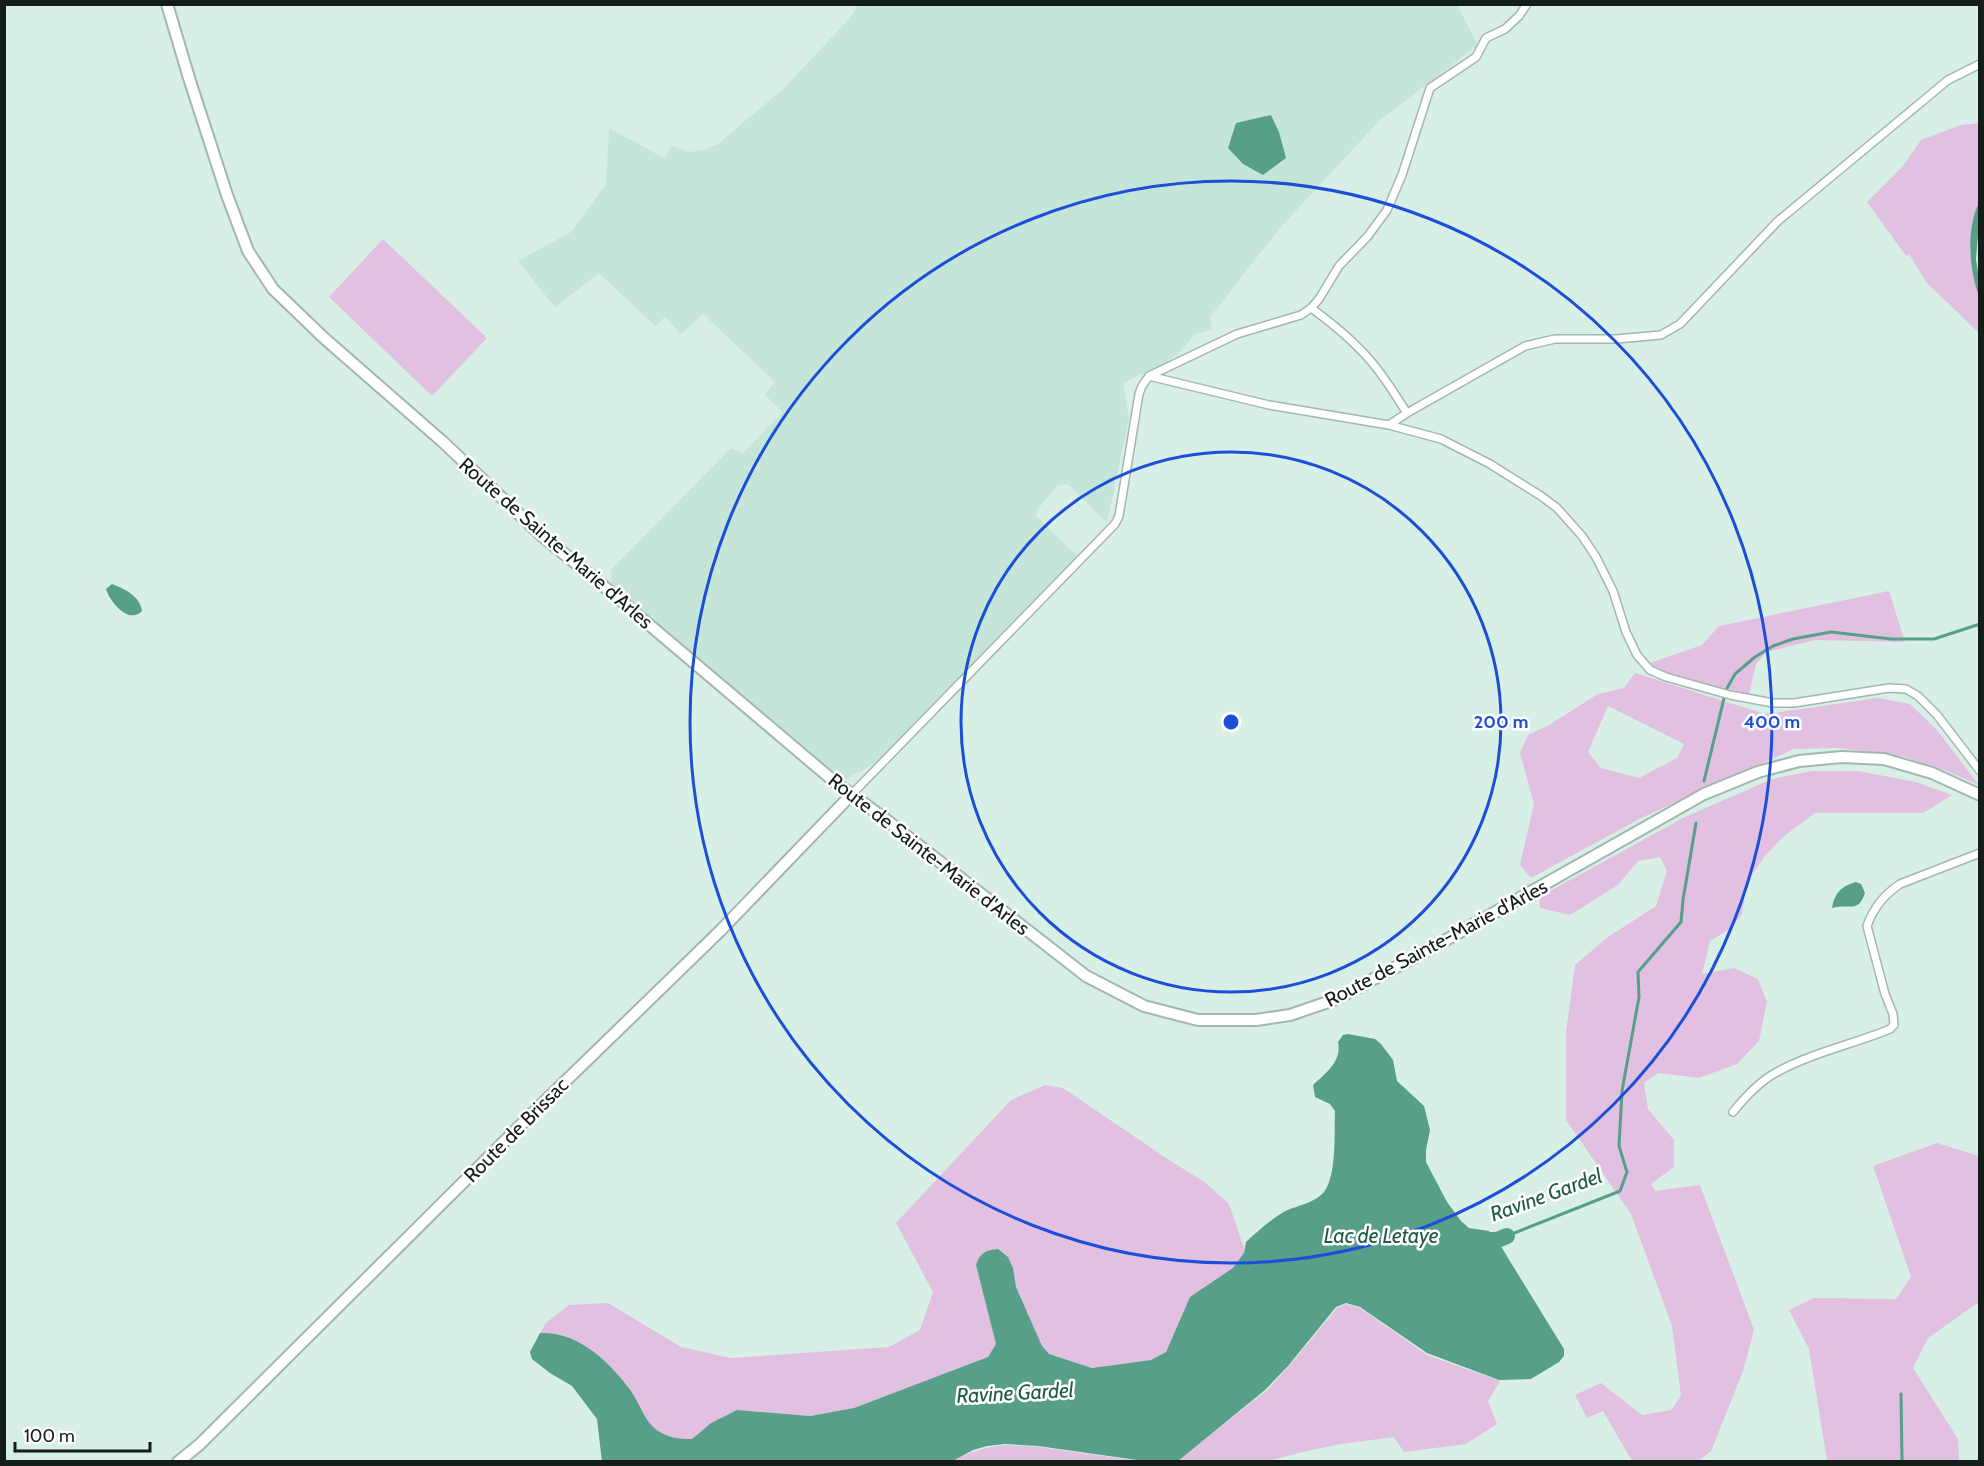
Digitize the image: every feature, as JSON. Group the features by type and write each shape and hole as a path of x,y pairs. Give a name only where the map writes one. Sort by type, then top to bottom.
{"main road":[{"name":"Route de Sainte-Marie d'Arles","path":"167,4 226,195 248,251 273,289 324,338 443,442 542,536 851,795 1086,976 1144,1006 1198,1020 1256,1020 1290,1015 1334,1000 1430,949 1704,794 1758,772 1799,761 1842,757 1884,759 1932,773 1980,795"},
{"name":"Route de Brissac","path":"178,1461 199,1445 542,1104 720,931 851,795"}],"street":[{"path":"851,795 1115,524 1119,516 1139,394 1149,376 1237,334 1300,315 1311,308 1340,266 1373,230 1387,210 1402,176 1430,88 1476,57 1486,38 1505,29 1519,16 1527,4"},
{"path":"1389,425 1525,346 1555,339 1623,339 1661,335 1680,324 1778,221 1948,80 1980,64"},
{"path":"1311,308 1355,344 1377,369 1407,413"},
{"path":"1149,376 1269,405 1389,425 1442,439 1490,464 1557,508 1582,536 1604,572 1636,654 1650,669 1666,678 1730,695 1773,703 1889,688 1906,689 1918,696 1937,715 1980,771"},
{"path":"1733,1113 1744,1098 1775,1072 1890,1029 1894,1025 1893,1014 1885,994 1867,926 1871,915 1879,901 1900,885 1980,853"}],"shaded area":[{"path":"858,5 1457,5 1478,45 1379,121 1280,228 1210,317 1212,329 1194,335 1179,353 1156,370 1138,375 1123,384 1129,418 1107,523 1068,484 1058,485 1037,510 1036,516 1078,557 877,762 843,781 724,685 611,584 611,570 726,453 732,448 743,453 783,412 765,395 775,382 703,314 681,334 665,317 655,326 599,273 555,307 518,261 571,232 606,184 609,128 664,158 672,146 690,152 704,150 718,144 783,89 850,18"},
{"path":"1979,123 1979,203 1974,219 1970,251 1979,296 1979,333 1927,283 1909,254 1906,256 1867,202 1903,166 1921,140 1961,125"},
{"path":"383,239 487,338 432,396 329,297"},
{"path":"1889,591 1905,642 1815,640 1767,652 1756,664 1749,694 1667,674 1650,663 1702,645 1719,626"},
{"path":"1635,673 1765,714 1878,698 1910,704 1937,730 1979,785 1902,756 1837,748 1794,749 1641,818 1531,878 1520,865 1534,804 1520,753 1528,735 1549,725 1598,694 1624,688","holes":["1608,706 1684,744 1677,758 1639,778 1601,768 1588,752"]},
{"path":"1812,771 1858,771 1916,782 1952,795 1923,813 1815,813 1784,836 1765,856 1747,882 1742,914 1730,929 1710,941 1702,974 1734,968 1758,979 1767,1002 1759,1041 1737,1064 1699,1078 1658,1073 1644,1083 1648,1109 1674,1140 1674,1167 1651,1184 1655,1191 1700,1185 1754,1330 1743,1371 1711,1451 1698,1461 1632,1461 1603,1411 1587,1418 1575,1395 1601,1383 1642,1415 1671,1410 1681,1396 1672,1326 1631,1214 1566,1120 1566,1032 1575,965 1608,937 1656,906 1667,871 1660,857 1638,861 1618,885 1570,915 1540,908 1539,897 1685,817 1772,779"},
{"path":"1045,1085 1063,1088 1206,1183 1229,1204 1244,1248 1240,1261 1233,1269 1190,1297 1166,1352 1151,1360 1092,1368 1049,1354 1042,1347 1016,1287 1013,1268 976,1265 996,1344 988,1357 854,1408 810,1416 737,1410 711,1423 692,1439 687,1439 661,1433 653,1426 623,1380 592,1350 567,1337 540,1333 546,1323 569,1305 608,1303 681,1347 731,1358 889,1347 920,1330 933,1292 896,1223 1011,1100"},
{"path":"1937,1143 1979,1156 1979,1302 1928,1338 1913,1368 1958,1439 1959,1461 1827,1461 1809,1349 1789,1310 1814,1298 1896,1299 1911,1277 1873,1166"},
{"path":"1346,1304 1360,1308 1427,1355 1500,1381 1488,1401 1497,1424 1466,1444 1404,1452 1394,1437 1341,1444 1269,1461 1177,1461 1266,1391 1337,1308"},
{"path":"1005,1445 1038,1447 1139,1461 952,1461 978,1450"}],"water":[{"path":"1271,115 1279,132 1286,158 1263,175 1243,164 1228,148 1236,123"},
{"path":"1979,203 1976,259 1979,296 1970,249 1972,224"},
{"path":"112,584 135,597 142,611 137,615 131,615 121,610 111,600 106,589"},
{"path":"1856,882 1861,884 1865,893 1859,904 1832,908 1839,891"},
{"name":"Lac de Letaye","path":"1343,1035 1375,1039 1393,1060 1397,1081 1424,1106 1430,1130 1426,1162 1447,1202 1469,1228 1489,1231 1497,1240 1564,1349 1564,1356 1559,1362 1531,1379 1499,1380 1427,1353 1360,1307 1346,1303 1336,1307 1288,1366 1265,1390 1178,1461 1144,1461 1038,1446 1005,1444 973,1450 951,1462 602,1462 597,1419 572,1386 532,1359 530,1352 540,1333 567,1337 580,1343 603,1359 623,1380 657,1430 665,1435 678,1438 692,1439 711,1423 737,1410 810,1416 854,1408 988,1357 996,1344 976,1265 984,1253 998,1249 1008,1257 1013,1268 1016,1287 1042,1346 1049,1354 1092,1368 1151,1360 1166,1352 1190,1297 1233,1268 1244,1253 1246,1242 1277,1216 1312,1201 1326,1189 1332,1171 1335,1111 1330,1104 1315,1097 1313,1085 1332,1067 1338,1055 1338,1042"}],"waterway":[{"name":"Ravine Gardel","path":"1704,781 1726,690 1735,674 1755,657 1773,646 1793,639 1831,632 1891,639 1934,639 1980,624"},
{"name":"Ravine Gardel","path":"1507,1236 1620,1191 1627,1172 1619,1146 1622,1091 1639,997 1638,972 1681,922 1696,823"},
{"name":"Ravine Gardel","path":"1474,1240 1497,1240 1507,1236"},
{"path":"1901,1394 1902,1462"}]}
